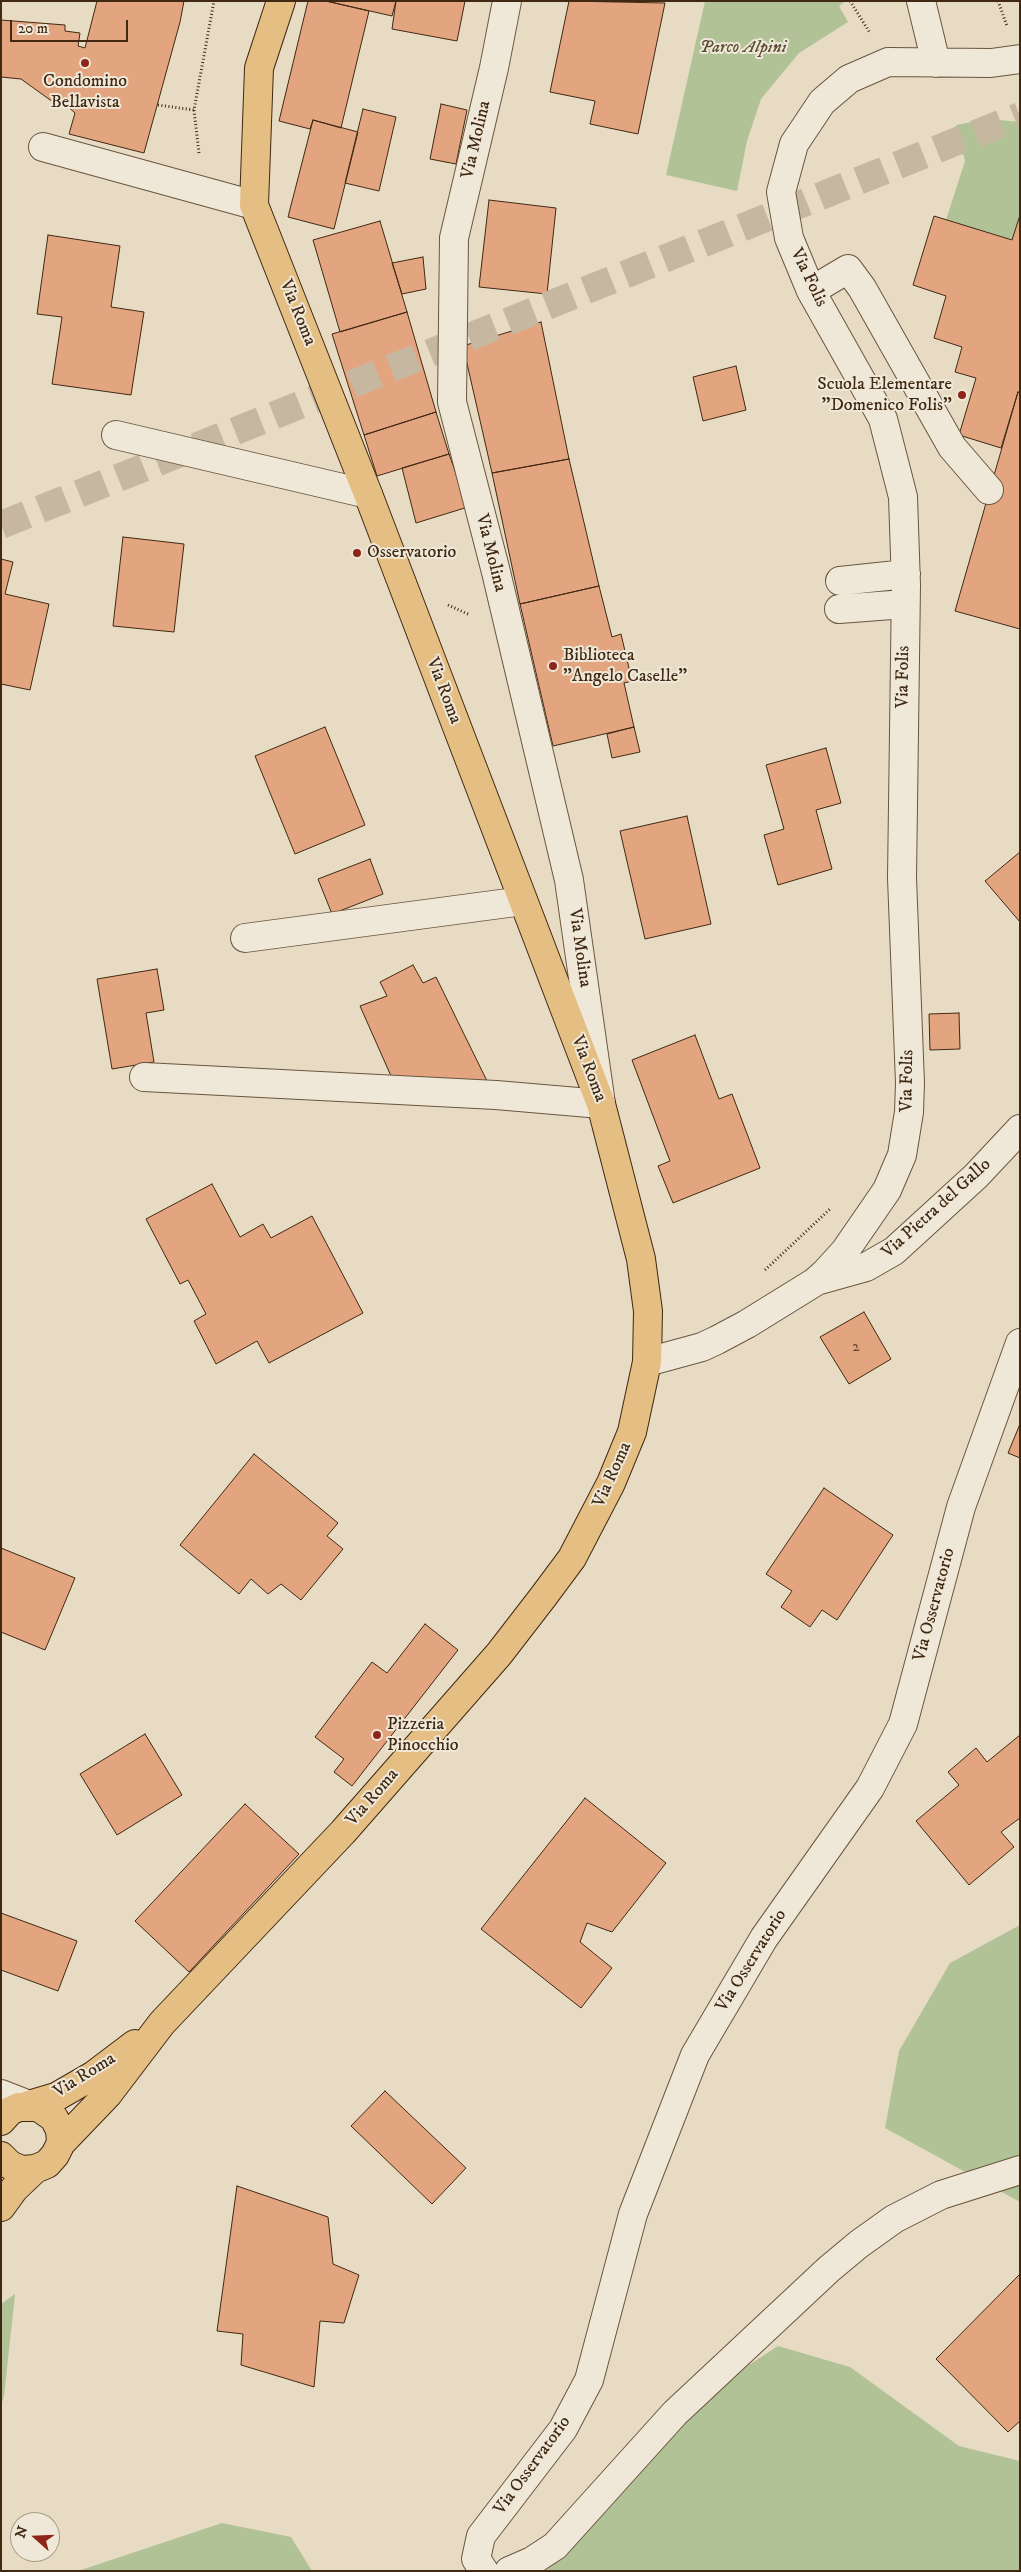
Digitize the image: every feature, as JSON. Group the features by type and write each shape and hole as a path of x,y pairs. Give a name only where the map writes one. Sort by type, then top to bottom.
{"main road":[{"name":"Via Roma","path":"1,2207 14,2189 35,2169 47,2164 56,2155 60,2143 108,2094 162,2023 336,1840 499,1654 572,1558 591,1524 626,1449 638,1411 647,1362 648,1311 641,1259 601,1104 368,494 254,205 259,68 281,1"},
{"name":"Via Roma","path":"1,2121 10,2111 19,2106 56,2097 94,2075 162,2023"},
{"path":"29,2105 38,2107 54,2118 60,2130 60,2143"},
{"path":"1,2156 10,2165 22,2170 35,2169"}],"street":[{"name":"Via Molina","path":"507,1 454,238 452,402 496,572 569,880 601,1104"},
{"path":"921,1 936,62"},
{"name":"Via Folis","path":"647,1362 702,1347 717,1340 815,1282 845,1251 881,1200 902,1154 909,1112 910,1083 902,878 906,574 903,497 884,419 811,291 789,238 781,192 794,144 822,102 849,79 888,62 990,63 1020,59"},
{"path":"43,147 254,205"},
{"path":"811,291 848,269 862,288 952,447 989,490"},
{"path":"116,435 368,494"},
{"path":"840,581 906,574"},
{"path":"839,609 905,604"},
{"path":"245,938 523,901"},
{"path":"144,1077 496,1095 601,1104"},
{"name":"Via Pietra del Gallo","path":"815,1282 866,1267 894,1251 976,1176 1020,1129"},
{"name":"Via Osservatorio","path":"484,2571 476,2559 481,2536 563,2429 589,2380 633,2214 695,2056 764,1938 870,1788 903,1724 961,1507 1020,1343"},
{"path":"1,2094 29,2105"},
{"path":"509,2571 532,2561 555,2546 675,2413 829,2269 859,2244 894,2219 940,2195 1020,2170"}],"path":[{"path":"998,1 1009,31"},
{"path":"204,192 194,110 213,2"},
{"path":"158,106 194,110"},
{"path":"759,1275 836,1202"}],"green space":[{"name":"Parco Alpini","path":"705,1 846,1 839,6 848,22 799,53 761,99 747,141 737,191 666,175"},
{"path":"988,119 1020,122 1020,215 1012,240 946,220 965,161 956,125"},
{"path":"1020,1925 1020,2202 885,2128 899,2051 950,1963"},
{"path":"15,2294 4,2396 1,2406 1,2304"},
{"path":"778,2346 850,2367 959,2446 1020,2461 1020,2571 546,2571 675,2413"},
{"path":"222,2523 291,2537 312,2571 78,2571"}],"building":[{"name":"Condomino Bellavista","path":"97,1 184,1 144,153 69,134 75,113 65,104 53,102 21,79 1,77 1,20 65,25 65,31 80,33 78,46 85,48"},
{"path":"308,1 326,1 369,11 341,128 313,120 310,129 279,121"},
{"path":"326,1 396,1 392,16"},
{"path":"396,1 465,1 457,41 392,29"},
{"path":"569,1 665,3 638,134 590,124 595,101 550,92"},
{"path":"441,104 467,110 456,164 430,159"},
{"path":"363,109 396,117 379,191 345,183"},
{"path":"313,120 358,132 334,229 288,217"},
{"path":"489,200 556,208 547,294 479,287"},
{"path":"1020,215 1020,393 1018,392 1001,448 959,435 976,378 955,372 962,347 934,338 946,296 913,285 934,216 1012,240"},
{"path":"380,221 407,312 340,332 313,240"},
{"path":"48,235 120,246 111,307 144,312 131,395 52,384 62,317 37,314"},
{"path":"423,257 426,289 402,294 392,263"},
{"path":"407,312 436,412 364,435 332,334"},
{"path":"541,322 569,459 492,473 463,346"},
{"path":"736,366 746,410 703,421 693,377"},
{"path":"1018,392 1020,393 1020,629 955,611"},
{"path":"436,412 449,454 377,476 364,435"},
{"path":"449,454 468,507 416,523 402,468"},
{"path":"569,459 599,586 520,604 492,473"},
{"path":"123,537 184,544 174,632 113,626"},
{"path":"1,559 13,562 5,594 49,604 30,690 1,684"},
{"path":"599,586 612,637 621,634 632,681 624,683 634,727 553,746 520,604"},
{"path":"325,727 365,825 295,854 255,756"},
{"path":"634,727 640,752 612,758 607,734"},
{"path":"826,748 841,803 816,810 832,869 778,885 764,835 784,829 766,765"},
{"path":"687,816 711,924 645,939 620,831"},
{"path":"1020,852 1020,922 985,881"},
{"path":"370,859 383,894 332,914 318,879"},
{"path":"413,965 423,983 436,977 488,1083 391,1076 360,1006 387,996 380,982"},
{"path":"157,969 164,1010 146,1013 154,1062 112,1069 97,979"},
{"path":"959,1013 960,1049 930,1050 929,1014"},
{"path":"695,1035 719,1099 732,1094 760,1168 673,1203 658,1166 670,1161 632,1060"},
{"path":"212,1184 240,1237 263,1224 271,1238 312,1216 363,1313 269,1363 257,1341 216,1364 194,1321 206,1314 188,1280 180,1284 146,1219"},
{"path":"864,1312 891,1359 849,1384 820,1337"},
{"path":"1020,1424 1020,1458 1008,1453"},
{"path":"254,1454 338,1523 327,1536 343,1549 301,1600 281,1584 268,1594 251,1579 239,1594 180,1545"},
{"path":"824,1488 893,1535 837,1620 822,1610 810,1627 781,1607 792,1591 766,1574"},
{"path":"1,1548 75,1578 45,1650 1,1632"},
{"path":"425,1624 458,1650 352,1786 334,1772 344,1759 315,1737 372,1662 387,1673"},
{"path":"145,1734 182,1795 117,1835 80,1774"},
{"path":"1020,1735 1020,1818 1001,1832 1014,1847 969,1885 916,1821 959,1785 948,1772 976,1748 987,1762"},
{"path":"585,1798 666,1863 612,1932 587,1923 580,1942 612,1968 581,2008 481,1929"},
{"path":"245,1804 299,1854 189,1972 135,1921"},
{"path":"1,1913 77,1941 58,1991 1,1970"},
{"path":"385,2091 466,2168 432,2204 351,2126"},
{"path":"237,2186 328,2217 333,2264 359,2275 344,2323 320,2321 314,2387 241,2365 243,2334 217,2331"},
{"path":"1020,2274 1020,2421 1008,2432 936,2359"}],"tunnel":[{"path":"1,525 1020,116"}],"place":[{"name":"Condomino Bellavista","path":"85,63"},
{"name":"Scuola Elementare \"Domenico Folis\"","path":"962,395"},
{"name":"Osservatorio","path":"357,553"},
{"name":"Biblioteca \"Angelo Caselle\"","path":"553,666"},
{"name":"Pizzeria Pinocchio","path":"377,1735"}]}
